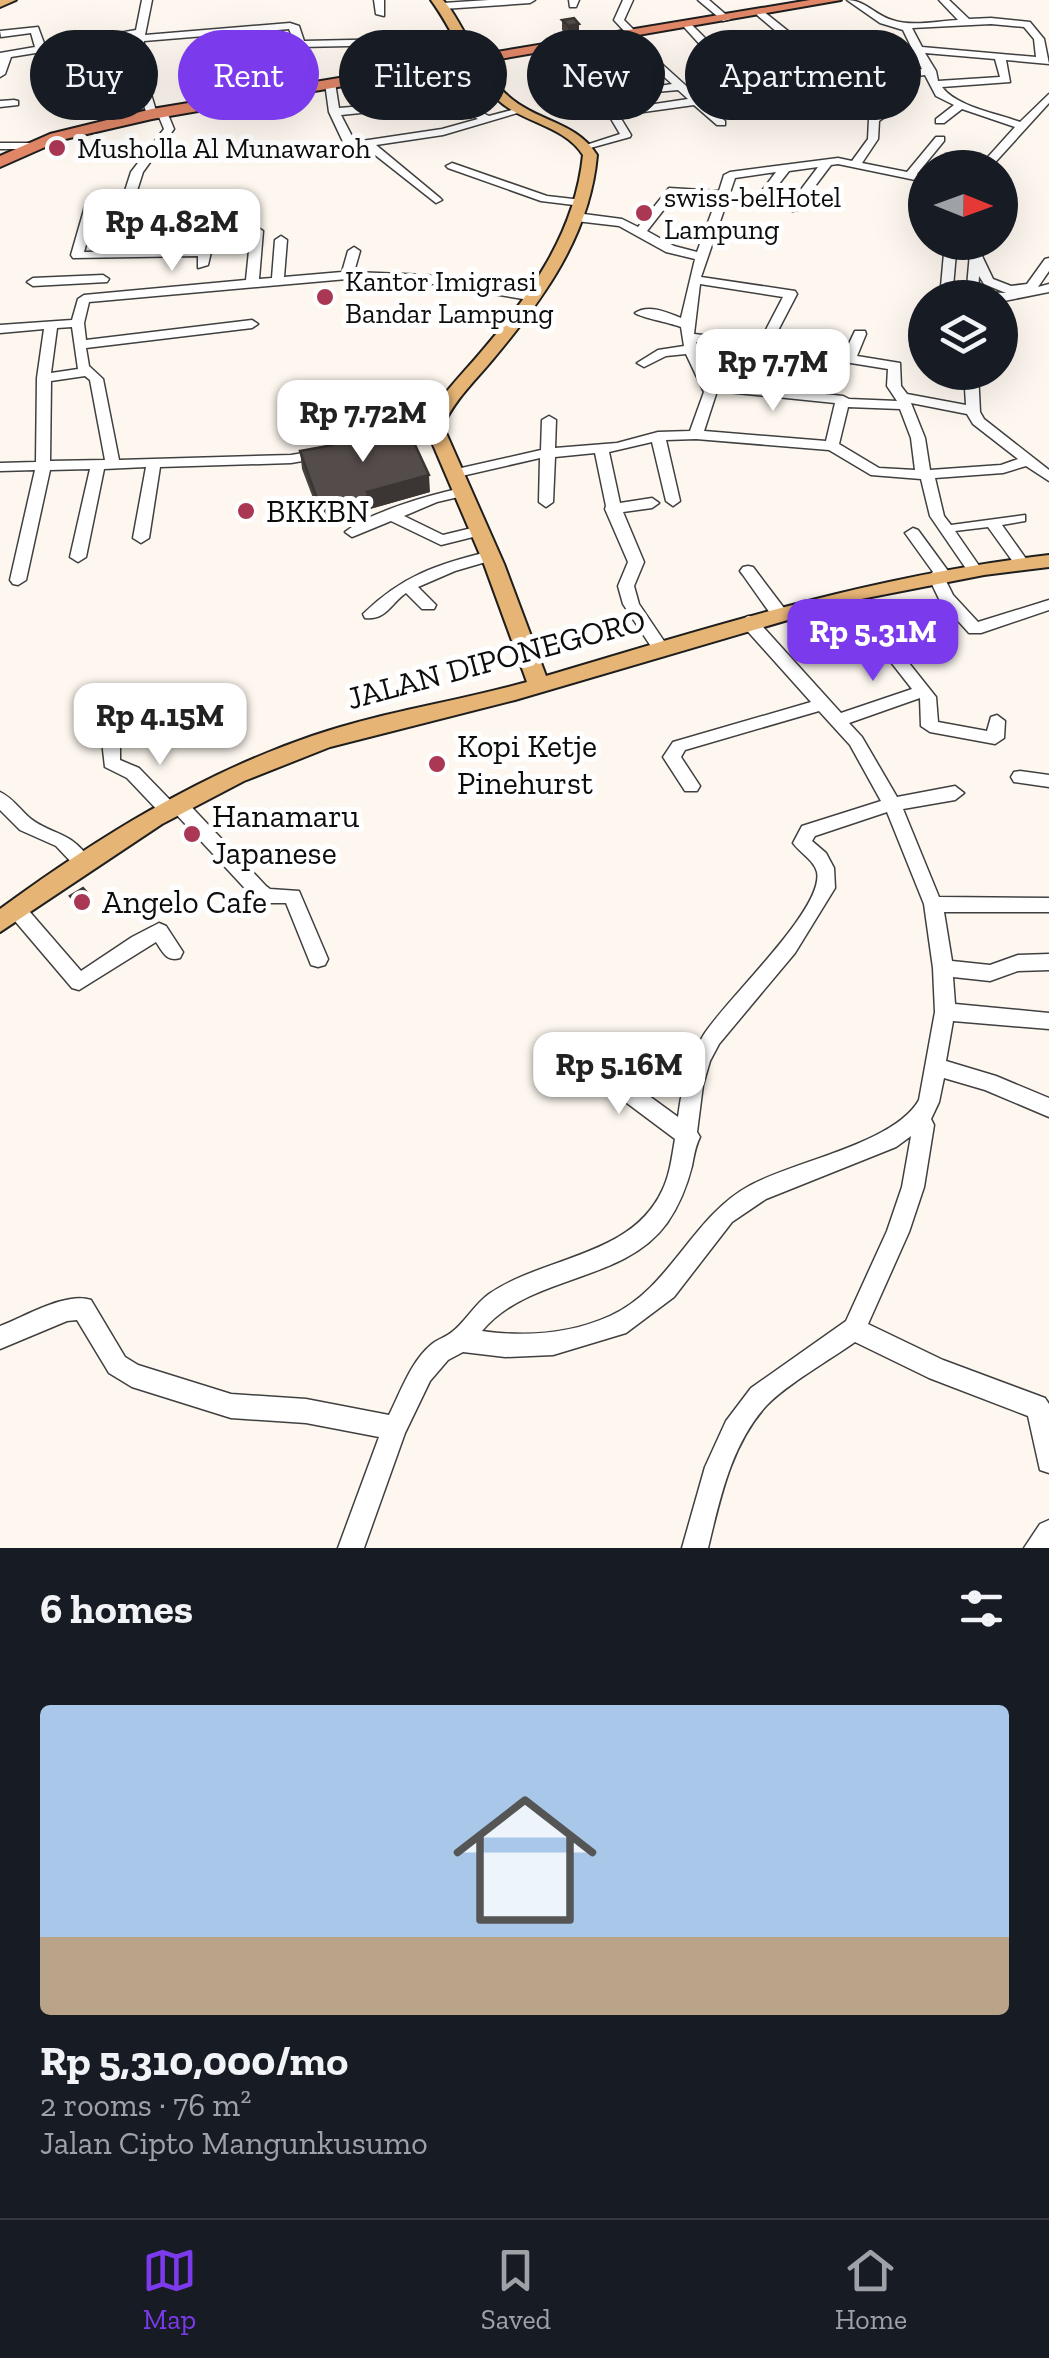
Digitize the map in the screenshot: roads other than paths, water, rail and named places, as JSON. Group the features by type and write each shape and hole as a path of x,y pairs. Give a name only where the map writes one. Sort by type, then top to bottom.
{"highway":[{"path":"654,30 834,0"},
{"path":"158,113 339,81"},
{"path":"0,162 65,134 126,120"}],"main road":[{"path":"0,3 10,0"},
{"path":"440,3 456,30"},
{"path":"507,100 587,148 590,164 579,210 535,297 436,420 439,440 480,531 539,686"},
{"name":"JALAN DIPONEGORO","path":"8,916 81,860 173,807 232,776 326,739 539,686 832,597 1049,560"}],"street":[{"path":"140,30 147,0"},
{"path":"379,0 381,14"},
{"path":"440,3 530,0"},
{"path":"625,30 619,20 628,0"},
{"path":"703,0 726,19"},
{"path":"852,0 884,21 904,26 966,22 1031,26 1046,61 921,46"},
{"path":"944,0 966,22"},
{"path":"760,13 782,30"},
{"path":"687,25 692,30"},
{"path":"158,38 290,26 296,28 300,44 339,43"},
{"path":"904,26 907,30"},
{"path":"1,34 30,31"},
{"path":"921,44 947,40"},
{"path":"0,74 4,56 30,51"},
{"path":"921,52 940,94 961,106 1020,125"},
{"path":"970,54 963,65 970,82"},
{"path":"933,84 1006,80 1000,58"},
{"path":"921,72 931,71"},
{"path":"665,72 685,89"},
{"path":"330,83 334,112 349,144 384,142 425,130 488,120"},
{"path":"665,88 682,86"},
{"path":"998,150 1049,96"},
{"path":"0,104 14,103"},
{"path":"940,121 961,106"},
{"path":"507,114 519,110"},
{"path":"1036,111 1049,114"},
{"path":"334,112 339,112"},
{"path":"128,200 138,170 170,129 158,114"},
{"path":"587,148 626,135 618,120"},
{"path":"717,120 722,124"},
{"path":"856,163 873,139 874,120"},
{"path":"377,126 384,142"},
{"path":"931,150 940,139"},
{"path":"368,144 436,200"},
{"path":"0,146 32,146"},
{"path":"696,436 710,396 689,337 696,280 732,174 856,163 908,175"},
{"path":"785,168 761,200 792,208 826,164"},
{"path":"452,166 622,223 670,248 704,258"},
{"path":"640,232 673,190 724,195"},
{"path":"140,254 158,202 98,200 92,204 75,251 80,256 140,254 202,259 211,226"},
{"path":"252,283 257,232"},
{"path":"278,280 282,240"},
{"path":"347,275 354,251"},
{"path":"980,260 988,281 1010,290 1031,286 1049,262"},
{"path":"87,298 347,275 427,280 535,297"},
{"path":"32,282 103,279"},
{"path":"696,280 790,294 764,345"},
{"path":"78,558 105,464 96,379 83,366 78,345 78,323 87,298 86,282"},
{"path":"1018,295 1049,288"},
{"path":"642,313 660,314 689,337 896,367 894,386 921,450 937,516 974,570"},
{"path":"0,330 78,323"},
{"path":"78,345 252,324"},
{"path":"18,580 43,468 44,378 52,326"},
{"path":"849,358 860,334"},
{"path":"644,362 689,337"},
{"path":"44,378 89,372"},
{"path":"708,386 838,398 845,403 903,401 973,411"},
{"path":"972,390 973,411 987,431 1049,476"},
{"path":"832,446 845,403"},
{"path":"370,437 424,419 436,420"},
{"path":"546,502 548,420"},
{"path":"453,474 549,454 601,450 658,436 832,446 876,472 925,474 1003,468 1027,462"},
{"path":"658,436 661,462 673,500"},
{"path":"0,467 290,459 334,449"},
{"path":"601,450 612,509 622,540 636,562 626,586 632,604 660,647"},
{"path":"141,538 154,463"},
{"path":"548,475 566,476"},
{"path":"352,532 390,514 462,492"},
{"path":"612,509 652,503"},
{"path":"390,514 442,540 480,531"},
{"path":"957,527 1020,518"},
{"path":"993,522 1021,563"},
{"path":"913,534 939,576 946,598 975,629 1049,605"},
{"path":"370,614 384,607 386,598 408,586 490,556"},
{"path":"748,571 778,612"},
{"path":"408,586 428,605"},
{"path":"461,1340 505,1346 553,1344 618,1324 666,1290 724,1215 758,1192 888,1140 920,1118 929,1102 938,1068 944,1012 944,968 933,904 892,804 832,712 748,621"},
{"path":"891,652 930,703 928,722 936,730 995,738 997,721"},
{"path":"692,786 672,757 679,746 923,691"},
{"path":"111,741 111,764 124,767 173,807 259,891 266,896 292,896 318,959"},
{"path":"1020,778 1049,780"},
{"path":"351,1548 394,1428 422,1373 440,1352 461,1340 471,1323 519,1286 637,1238 664,1207 680,1172 689,1137 700,1058 712,1038 788,953 828,880 825,866 802,844 803,836 808,831 892,804 954,793"},
{"path":"0,799 26,824 62,842 81,860"},
{"path":"933,904 1049,905"},
{"path":"8,916 80,982 114,962 129,946 160,931 173,952"},
{"path":"944,968 990,973 1018,963 1049,962"},
{"path":"944,1012 1049,1022"},
{"path":"578,1056 689,1137"},
{"path":"938,1068 989,1082 1049,1108"},
{"path":"694,1548 714,1476 734,1430 760,1396 854,1329 914,1187 924,1124 920,1118"},
{"path":"0,1338 66,1310 84,1308 117,1365 132,1375 231,1406 306,1412 394,1428"},
{"path":"854,1329 937,1370 1036,1406 1042,1415 1049,1461"},
{"path":"1037,1548 1049,1534"}],"place":[{"name":"Musholla Al Munawaroh","path":"57,148"},
{"name":"swiss-belHotel Lampung","path":"644,213"},
{"name":"Kantor Imigrasi Bandar Lampung","path":"325,297"},
{"name":"BKKBN","path":"246,511"},
{"name":"Kopi Ketje Pinehurst","path":"437,764"},
{"name":"Hanamaru Japanese","path":"192,834"},
{"name":"Angelo Cafe","path":"82,902"}]}
